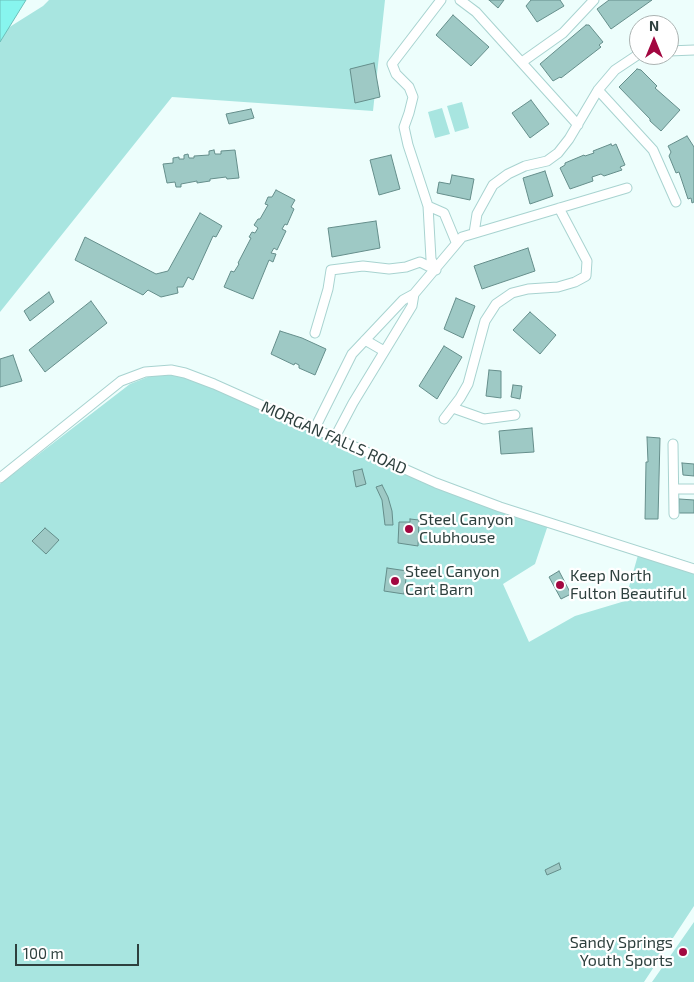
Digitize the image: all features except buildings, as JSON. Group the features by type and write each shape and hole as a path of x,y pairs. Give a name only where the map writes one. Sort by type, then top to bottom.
{"street":[{"path":"436,270 431,259 428,206 404,127 413,97 409,86 396,74 392,64 442,0"},
{"path":"460,0 476,12 578,125"},
{"path":"522,62 563,32 594,0"},
{"path":"679,51 694,50"},
{"path":"474,233 477,214 493,185 508,174 525,166 547,162 558,153 578,125 598,90 615,70 629,61"},
{"path":"598,90 654,150 676,202"},
{"path":"314,430 352,354 403,300 414,294 462,237 627,188"},
{"path":"428,206 444,213 456,242"},
{"path":"444,419 468,384 484,322 496,304 512,293 528,289 558,287 576,282 586,276 588,261 559,208"},
{"path":"315,333 328,289 331,270 363,266 389,269 406,267 420,262 436,270"},
{"path":"334,439 353,403 412,306 414,294"},
{"path":"384,320 397,330"},
{"path":"364,340 384,351"},
{"name":"MORGAN FALLS ROAD","path":"0,478 114,386 132,376 145,372 171,370 214,384 334,439 462,493 694,570"},
{"path":"453,408 484,419 515,416"},
{"path":"673,444 674,514"},
{"path":"674,489 694,489"}],"shaded area":[{"path":"0,0 26,0 0,42"},
{"path":"49,0 385,0 373,111 172,97 0,312 0,33 43,6"},
{"path":"462,102 469,128 455,132 447,106"},
{"path":"442,108 450,134 435,138 428,112"},
{"path":"173,367 389,464 550,519 535,564 503,584 529,642 575,616 625,601 640,548 694,564 694,906 644,982 0,982 0,484 130,384"},
{"name":"Sandy Springs Youth Sports","path":"694,922 694,982 652,982"}],"place":[{"name":"Steel Canyon Clubhouse","path":"409,529"},
{"name":"Steel Canyon Cart Barn","path":"395,581"},
{"name":"Keep North Fulton Beautiful","path":"560,585"},
{"name":"Sandy Springs Youth Sports","path":"683,952"}]}
